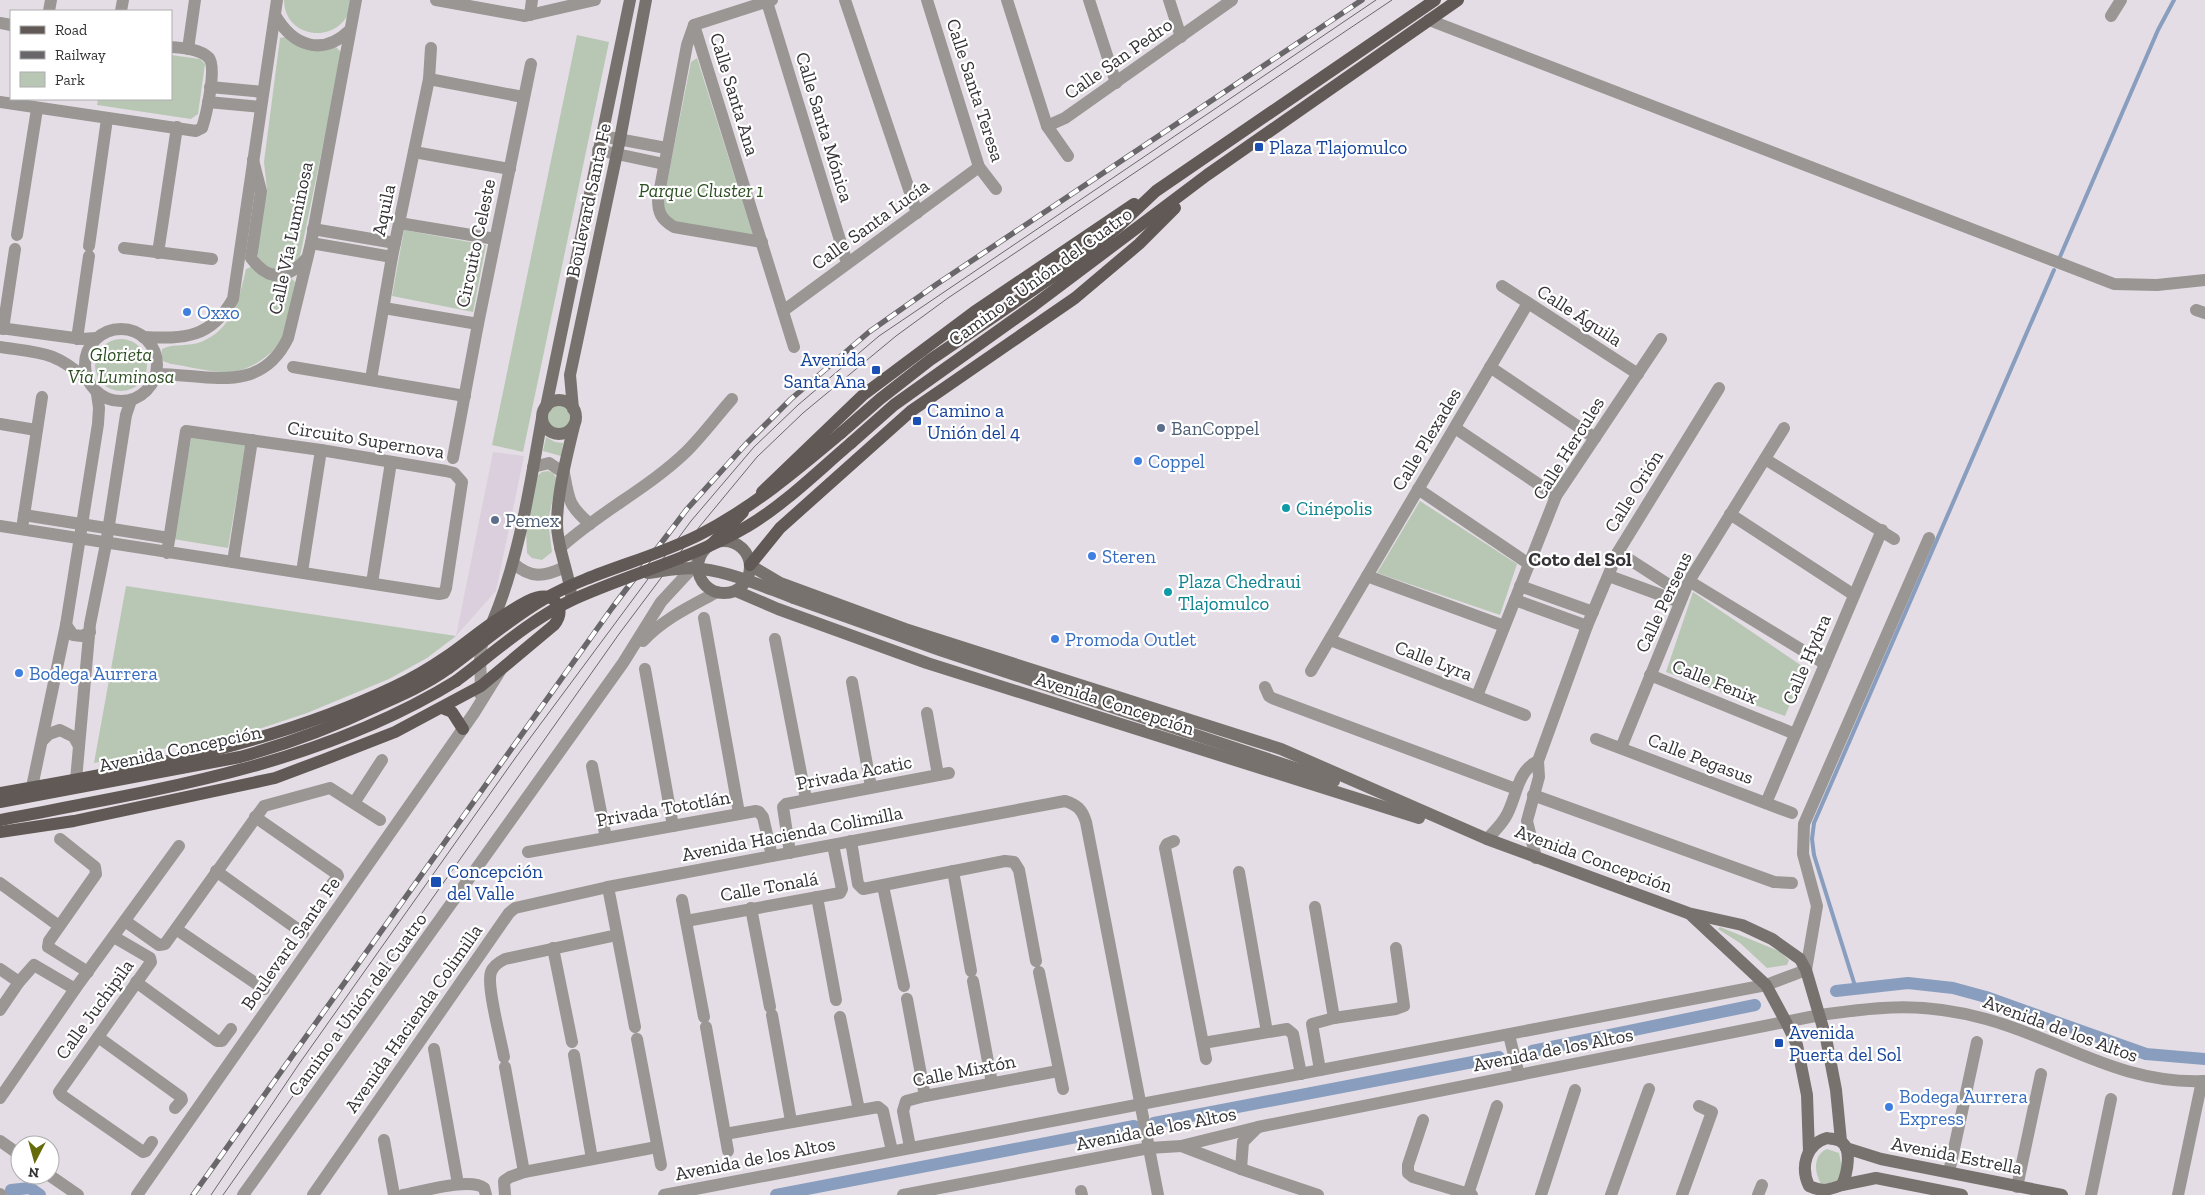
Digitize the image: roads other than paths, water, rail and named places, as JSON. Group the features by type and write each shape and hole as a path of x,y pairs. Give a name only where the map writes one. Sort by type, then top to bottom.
{"main road":[{"name":"Boulevard Santa Fe","path":"492,622 503,598 513,563 630,0"},
{"name":"Boulevard Santa Fe","path":"574,409 570,375 617,154 646,0"},
{"name":"Camino a Unión del Cuatro","path":"651,554 698,535 760,499 930,360 1077,260 1119,226 1156,191 1435,0"},
{"name":"Camino a Unión del Cuatro","path":"643,574 708,546 748,526 776,507 894,405 1033,306 1207,175 1458,0"},
{"path":"750,565 780,528 866,449 911,411 1075,298 1139,244 1207,175"},
{"path":"712,544 720,542 736,544 748,556 750,565 747,580 736,591 724,594 704,584 700,578 698,562 706,548 785,468 862,395 974,312 1103,224 1156,191"},
{"path":"0,832 74,821 275,778 395,732 481,686 567,610 571,597 570,582 564,567 557,523 564,473 576,417 574,409 565,402 560,400 550,403 544,412 546,428 555,433 566,432 574,426"},
{"name":"Avenida Concepción","path":"0,802 240,757 353,718 412,691 449,668 543,600 570,586 651,554"},
{"name":"Avenida Concepción","path":"750,565 780,583 905,629 1281,749 1416,810 1536,858 1688,913 1742,925 1772,939 1800,959 1806,970"},
{"name":"Avenida Concepción","path":"0,820 244,770 314,748 376,724 427,699 456,682 539,620 570,601 643,574 680,569 700,569 736,576 940,650 1416,810"},
{"name":"Avenida Concepción","path":"736,591 778,609 927,663 1487,839"},
{"path":"0,793 76,780 265,738 310,722 394,687 445,658 492,622 526,601 538,597 549,598 555,602 560,610 559,619"},
{"path":"442,708 452,712 463,729"},
{"name":"Avenida Concepción","path":"1688,913 1766,985"},
{"path":"1806,970 1820,1015 1836,1090 1847,1165 1842,1190 1809,1190 1804,1167 1812,1147 1820,1140 1828,1138 1843,1144"},
{"path":"1766,985 1797,1045 1806,1094 1809,1152"},
{"name":"Avenida Estrella","path":"1843,1144 1881,1159 2062,1195"},
{"name":"Avenida Estrella","path":"1842,1190 1876,1178 1940,1193 1962,1195"}],"street":[{"path":"188,49 195,0"},
{"path":"143,337 186,337 202,332 214,324 226,311 233,299 277,0"},
{"name":"Calle Vía Luminosa","path":"156,374 178,374 227,379 241,377 265,366 284,347 288,338 311,243 356,0"},
{"path":"436,0 517,15 530,15 595,0"},
{"path":"530,15 532,0"},
{"path":"845,0 917,212"},
{"name":"Calle Santa Teresa","path":"927,0 979,167 996,189"},
{"path":"1007,0 1047,126 1068,156"},
{"path":"1089,0 1116,83"},
{"path":"1169,0 1181,37"},
{"name":"Calle San Pedro","path":"1047,126 1065,118 1232,0"},
{"path":"2111,16 2121,0"},
{"path":"762,242 674,227 664,221 658,211 666,148 686,45 694,25 770,1"},
{"name":"Calle Santa Mónica","path":"770,1 847,264"},
{"path":"275,15 291,37 314,46 330,44 350,30"},
{"path":"1429,20 2114,284 2157,286 2205,280"},
{"name":"Calle Santa Ana","path":"694,25 794,346"},
{"path":"0,102 196,131 202,128 208,102 211,64 208,58 188,49 172,47"},
{"name":"Aquila","path":"371,379 392,257 429,79 432,48"},
{"name":"Circuito Celeste","path":"453,458 531,64"},
{"path":"429,79 524,98"},
{"path":"210,86 264,92"},
{"path":"208,102 261,107"},
{"path":"17,235 37,108"},
{"path":"77,338 107,119"},
{"path":"158,253 177,127"},
{"path":"602,136 666,148"},
{"path":"598,150 664,164"},
{"path":"414,152 510,169"},
{"path":"254,160 261,191 251,258 263,271 272,275 290,273 307,258"},
{"name":"Calle Santa Lucía","path":"783,310 979,167"},
{"path":"399,222 495,239"},
{"path":"313,229 395,243"},
{"path":"311,243 392,257"},
{"path":"124,248 212,259"},
{"path":"15,249 2,328 77,338 96,338"},
{"name":"Calle Águila","path":"1502,286 1638,374"},
{"name":"Calle Plexades","path":"1311,670 1528,304"},
{"path":"384,308 478,324"},
{"path":"87,380 84,369 85,358 89,347 104,332 120,329 134,332 143,337 155,353 156,374 147,390 131,400 113,401 97,394"},
{"name":"Calle Hercules","path":"1477,696 1556,496 1661,339"},
{"path":"0,347 59,358 87,380 97,394 99,408 66,625 32,787"},
{"path":"293,367 465,396"},
{"path":"1490,367 1595,438"},
{"name":"Calle Orión","path":"1536,858 1527,821 1539,777 1538,761 1587,626 1618,552 1719,388"},
{"path":"21,529 42,397"},
{"path":"560,548 687,451 732,399"},
{"path":"76,780 90,632 126,415 131,400"},
{"path":"0,424 36,430"},
{"path":"1455,428 1556,496"},
{"name":"Calle Perseus","path":"1621,748 1689,581 1784,428"},
{"name":"Circuito Supernova","path":"0,526 106,544 439,594 444,593 462,482 454,473 321,450 186,431 167,552"},
{"path":"233,562 252,440"},
{"path":"302,572 321,450"},
{"path":"1765,458 1894,538"},
{"path":"372,583 391,462"},
{"path":"533,467 549,463 564,473 569,502 578,514 590,524"},
{"path":"1418,489 1529,564"},
{"path":"1730,514 1854,595"},
{"path":"24,515 169,538"},
{"name":"Calle Hydra","path":"1766,803 1882,530"},
{"path":"1806,970 1817,906 1803,854 1804,824 1928,538"},
{"path":"1618,552 1682,598"},
{"name":"Camino a Unión del Cuatro","path":"243,1195 623,663 661,602 698,562"},
{"path":"513,563 523,572 534,574 551,573 564,567"},
{"path":"1367,576 1504,626"},
{"path":"1609,576 1682,598"},
{"path":"1689,581 1825,664"},
{"path":"1520,586 1593,612"},
{"name":"Camino a Unión del Cuatro","path":"623,663 653,630 717,592"},
{"path":"1515,600 1587,626"},
{"path":"704,618 739,814"},
{"name":"Boulevard Santa Fe","path":"474,713 481,686 479,658 483,639 492,622"},
{"path":"66,625 73,635 82,636 90,632"},
{"path":"775,639 806,799"},
{"name":"Calle Lyra","path":"1330,640 1525,715"},
{"path":"645,669 642,687 673,826"},
{"name":"Boulevard Santa Fe","path":"137,1195 463,729 500,671"},
{"name":"Calle Fenix","path":"1650,675 1795,734"},
{"path":"852,682 871,787"},
{"path":"1265,687 1272,698 1516,789"},
{"name":"Privada Acatic","path":"790,853 783,806 806,799 944,774 927,713"},
{"path":"42,742 49,734 60,730 74,737 80,746"},
{"name":"Calle Pegasus","path":"1596,739 1792,813"},
{"path":"354,803 382,760"},
{"name":"Calle Orión","path":"1487,839 1506,817 1524,772 1531,764 1538,761"},
{"path":"592,766 606,838"},
{"path":"125,921 159,945 165,944 264,806 326,788 332,789 380,820"},
{"path":"1533,796 1774,882 1792,882"},
{"name":"Avenida Hacienda Colimilla","path":"313,1195 509,913 523,905 608,887 1065,801 1082,810 1086,822 1158,1195"},
{"name":"Privada Tototlán","path":"528,852 756,811 762,814 772,856"},
{"path":"255,817 337,874 338,876 329,888"},
{"path":"60,840 94,867 96,877 59,926 48,945 49,948 88,972"},
{"path":"851,841 859,886 863,889 1005,861 1014,862 1019,870 1063,1090"},
{"path":"1174,841 1167,844 1164,848 1206,1059"},
{"name":"Calle Tonalá","path":"686,921 841,891 833,845"},
{"path":"0,1098 179,846"},
{"path":"216,871 303,933"},
{"path":"953,871 992,1083"},
{"path":"1239,872 1267,1032"},
{"path":"0,883 59,926"},
{"path":"884,886 925,1096"},
{"path":"608,887 661,1165"},
{"path":"817,897 836,1000"},
{"path":"682,900 728,1151"},
{"path":"1315,907 1334,1018"},
{"path":"751,908 791,1121"},
{"path":"176,929 264,989"},
{"path":"524,1172 490,978 494,967 504,959 617,935"},
{"name":"Calle Juchipila","path":"114,937 151,959 150,964 59,1092 142,1152 146,1151 152,1142"},
{"path":"553,948 592,1159"},
{"path":"1320,1070 1312,1027 1315,1023 1404,1006 1396,948"},
{"path":"0,1010 32,966 36,965 75,990"},
{"path":"0,969 19,982"},
{"name":"Avenida de los Altos","path":"664,1195 910,1147 1140,1106 1766,985 1806,970"},
{"path":"136,982 217,1041 222,1041 231,1029"},
{"name":"Avenida de los Altos","path":"903,1195 919,1194 1148,1148 1181,1146 1258,1127 1820,1015 1891,1006 1941,1009 1987,1019 2023,1031 2128,1073 2164,1079 2203,1081"},
{"path":"840,1017 859,1110"},
{"path":"1203,1043 1284,1029 1292,1032 1301,1074"},
{"path":"1510,1035 1519,1075"},
{"path":"98,1037 181,1097 182,1100 175,1108"},
{"path":"1949,1172 1977,1042"},
{"path":"434,1049 458,1184"},
{"name":"Calle Mixtón","path":"910,1147 903,1111 904,1104 925,1096 1058,1071"},
{"path":"2017,1186 2041,1074"},
{"path":"2178,1195 2203,1081"},
{"path":"1612,1195 1649,1089"},
{"path":"1541,1195 1575,1090"},
{"path":"2091,1195 2111,1099"},
{"path":"1423,1120 1408,1165 1408,1173 1413,1178 1470,1194 1497,1106"},
{"path":"1682,1195 1712,1112 1699,1106"},
{"path":"725,1134 878,1107 882,1109 892,1151"},
{"path":"1240,1169 1243,1142 1258,1127"},
{"path":"384,1140 394,1195"},
{"path":"1181,1146 1240,1169 1318,1195"},
{"path":"505,1195 504,1181 524,1172 657,1147"},
{"path":"60,1183 78,1195"},
{"path":"403,1195 458,1184 482,1186 486,1195"}],"waterway":[{"path":"2059,259 2158,30 2174,0"},
{"path":"1856,989 1814,855 1812,839 1814,823 2054,270"},
{"path":"1836,991 1908,983 1953,988 1986,997 2146,1054 2205,1059"},
{"path":"1532,1051 1755,1005"},
{"path":"1154,1123 1499,1057"},
{"path":"776,1195 1134,1126"},
{"path":"11,1190 30,1188 40,1195"}],"tram line":[{"path":"211,1195 299,1064 516,757 691,521 754,447 798,405 879,336 1376,0"},
{"path":"223,1195 619,634 700,526 757,457 803,413 896,336 948,298 1392,0"}],"railway":[{"path":"193,1195 612,608 687,509 746,444 791,399 869,332 937,284 1362,0"}],"place":[{"name":"Plaza Tlajomulco","path":"1259,147"},
{"name":"Oxxo","path":"187,312"},
{"name":"Avenida Santa Ana","path":"876,370"},
{"name":"Camino a Unión del 4","path":"917,421"},
{"name":"BanCoppel","path":"1161,428"},
{"name":"Coppel","path":"1138,461"},
{"name":"Cinépolis","path":"1286,508"},
{"name":"Pemex","path":"495,520"},
{"name":"Steren","path":"1092,556"},
{"name":"Plaza Chedraui Tlajomulco","path":"1168,592"},
{"name":"Promoda Outlet","path":"1055,639"},
{"name":"Bodega Aurrera","path":"19,673"},
{"name":"Concepción del Valle","path":"436,882"},
{"name":"Avenida Puerta del Sol","path":"1779,1043"},
{"name":"Bodega Aurrera Express","path":"1889,1107"}],"district":[{"name":"Coto del Sol","path":"1580,559"}],"park label":[{"name":"Parque Cluster 1","path":"701,190"},
{"name":"Glorieta Vía Luminosa","path":"121,365"}]}
